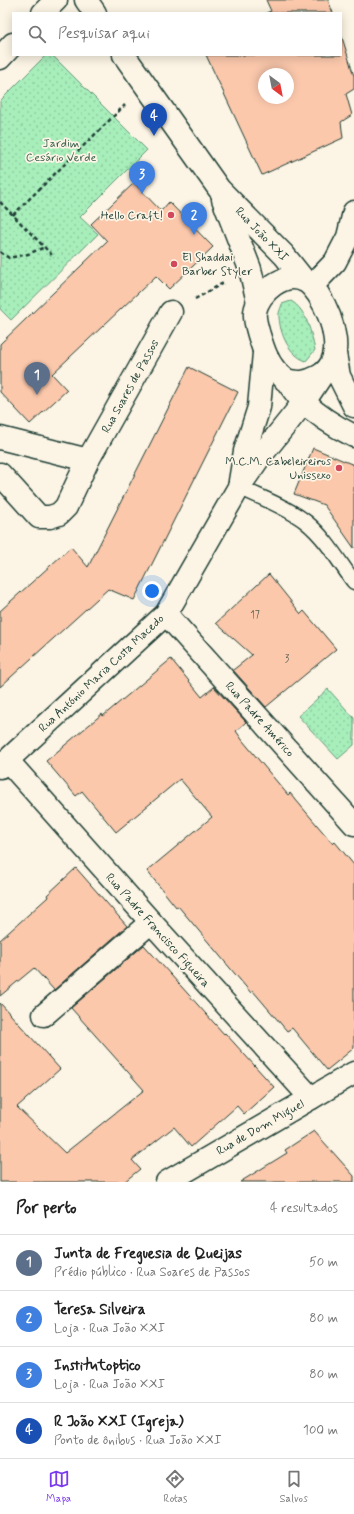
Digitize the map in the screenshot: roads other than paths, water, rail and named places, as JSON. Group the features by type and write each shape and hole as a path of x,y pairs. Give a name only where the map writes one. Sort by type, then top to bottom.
{"street":[{"path":"44,12 56,0"},
{"path":"86,0 94,12"},
{"path":"0,58 12,45"},
{"name":"Rua João XXI","path":"125,56 219,189 284,255 308,283"},
{"name":"Rua João XXI","path":"219,189 250,269 258,302"},
{"path":"308,283 335,262 348,237 354,212"},
{"path":"354,406 340,376 335,354 335,337 323,302 308,283 291,279 278,282 267,290 258,302 255,313 257,329 264,353 275,370 286,380 304,402 334,425 354,436"},
{"name":"Rua Soares de Passos","path":"0,474 39,518 59,514 66,507 88,460 171,312"},
{"name":"Rua António Maria Costa Macedo","path":"239,487 245,451 259,406 264,353"},
{"path":"286,380 298,383 309,382 322,375 331,365 335,354"},
{"name":"Rua António Maria Costa Macedo","path":"4,763 166,614 239,487 259,458 304,402 322,375"},
{"path":"0,438 88,460"},
{"name":"Rua Padre Américo","path":"166,614 354,824"},
{"name":"Rua Padre Francisco Figueira","path":"4,763 311,1098"},
{"path":"44,1015 151,922"},
{"name":"Rua de Dom Miguel","path":"167,1182 354,1073"}],"lane":[{"path":"239,487 292,513 306,522 317,532 354,582"}],"place":[{"name":"R João XXI (Igreja)","path":"154,136"},
{"name":"Institutoptico","path":"142,194"},
{"name":"Hello Craft!","path":"171,215"},
{"name":"Teresa Silveira","path":"194,235"},
{"name":"El Shaddai Barber Styler","path":"174,264"},
{"name":"Junta de Freguesia de Queijas","path":"37,395"},
{"name":"M.C.M. Cabeleireiros Unissexo","path":"339,468"}],"park label":[{"name":"Jardim Cesário Verde","path":"61,150"}]}
